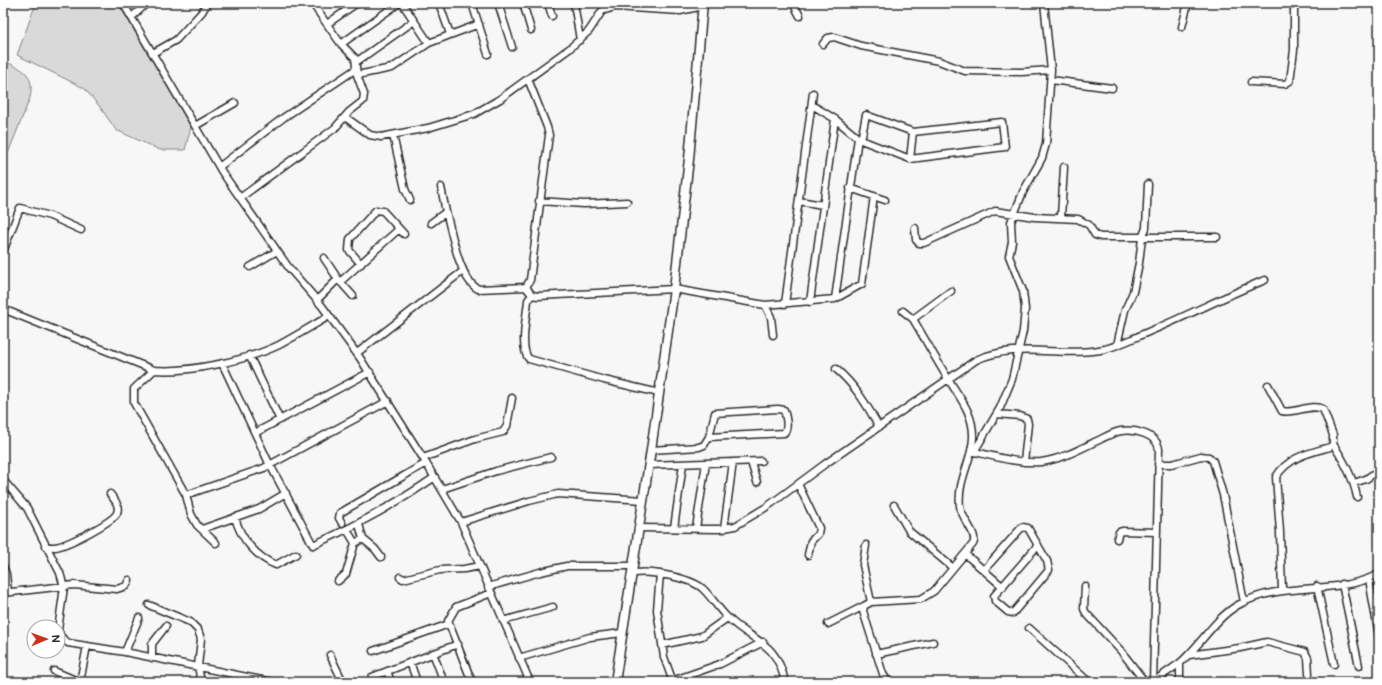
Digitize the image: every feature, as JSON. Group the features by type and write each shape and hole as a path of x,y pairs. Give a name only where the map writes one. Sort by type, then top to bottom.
{"street":[{"path":"124,3 219,167 277,251 317,300 357,353 442,489 461,522 489,590 530,682"},
{"path":"132,17 147,3"},
{"path":"153,53 176,40 202,12 207,3"},
{"path":"240,198 335,128 363,101 364,94 357,72 356,62 341,44 314,3"},
{"path":"327,24 357,3"},
{"path":"341,44 399,3"},
{"path":"402,3 429,43"},
{"path":"439,3 450,34"},
{"path":"472,3 488,54"},
{"path":"498,3 512,47"},
{"path":"523,3 531,30"},
{"path":"548,3 552,16"},
{"path":"574,3 580,40"},
{"path":"793,3 800,16"},
{"path":"828,624 871,602 927,597 934,591 973,544 975,537 962,516 959,494 963,473 973,452 996,414 1012,379 1023,331 1025,300 1009,256 1012,245 1011,222 1013,214 1044,152 1051,70 1044,3"},
{"path":"1182,27 1188,3"},
{"path":"1251,82 1285,84 1290,82 1294,50 1294,3"},
{"path":"345,117 370,135 382,137 428,128 474,114 528,79 580,40 589,31 598,15 610,8 680,11 703,5 689,159 674,289 644,500 615,682"},
{"path":"356,62 414,21"},
{"path":"219,167 283,118 357,72 392,68 429,43 479,24"},
{"path":"823,44 828,38 834,37 861,46 939,61 965,71 1021,72 1051,70"},
{"path":"526,287 530,280 548,132 528,79"},
{"path":"1051,80 1099,88 1112,88"},
{"path":"785,304 813,93"},
{"path":"195,126 235,103"},
{"path":"812,105 834,119 860,139 910,159 1005,147 1002,122 913,132 866,115 860,139 850,188 835,299"},
{"path":"810,302 834,119"},
{"path":"910,159 913,132"},
{"path":"393,135 404,189 410,200"},
{"path":"1061,217 1064,167"},
{"path":"1116,345 1125,310 1133,292 1139,263 1142,238 1147,222 1148,184"},
{"path":"441,186 446,212 463,271 473,286 478,289 526,287"},
{"path":"850,188 886,200"},
{"path":"659,392 604,380 529,360 523,346 528,300 532,295 674,289 765,305 835,299 862,284 874,196"},
{"path":"539,201 584,204 627,202"},
{"path":"799,201 823,205"},
{"path":"3,252 20,208 50,216 81,230"},
{"path":"361,264 349,250 350,239 376,210 383,211 404,234"},
{"path":"915,228 916,240 919,243 924,243 991,212 998,211 1035,217 1061,217 1083,221 1097,236 1142,238 1216,236"},
{"path":"431,223 446,212"},
{"path":"317,300 361,264 399,229"},
{"path":"250,267 277,251"},
{"path":"324,258 339,281 353,296"},
{"path":"357,353 463,271"},
{"path":"639,528 724,529 735,526 753,516 948,378 984,356 1019,350 1084,351 1116,345 1194,313 1223,297 1264,280"},
{"path":"526,287 532,295"},
{"path":"913,320 951,291"},
{"path":"765,305 771,317 774,335"},
{"path":"3,309 154,370 170,371 222,363 278,345 329,316"},
{"path":"904,311 913,320 964,402 973,426 973,452"},
{"path":"249,355 280,420"},
{"path":"222,363 270,465 314,545 359,524 395,504 434,477"},
{"path":"836,369 849,380 858,392 879,427"},
{"path":"154,370 134,389 134,403 186,495 191,514 202,529 216,543"},
{"path":"255,433 370,372"},
{"path":"1268,385 1282,411 1291,412 1318,407 1323,409 1333,435 1333,444 1345,463 1354,483 1357,497"},
{"path":"342,523 339,518 340,513 425,461 475,439 503,432 507,426 512,398"},
{"path":"186,495 270,465 388,401"},
{"path":"651,450 699,447 704,445 709,437 715,413 780,408 784,410 786,428 784,433 709,437"},
{"path":"996,414 1020,416 1027,419 1024,462"},
{"path":"973,452 1024,462 1053,460 1115,433 1126,431 1155,438 1159,449 1153,682"},
{"path":"1282,590 1276,477 1282,469 1297,457 1330,447 1333,444"},
{"path":"1158,464 1172,464 1201,456 1209,457 1213,461 1223,495 1244,602"},
{"path":"442,489 496,471 551,457"},
{"path":"649,465 761,461"},
{"path":"724,529 733,462"},
{"path":"751,462 757,482"},
{"path":"696,528 706,463"},
{"path":"674,528 683,464"},
{"path":"1354,483 1366,479 1379,470"},
{"path":"3,480 27,508 60,573 64,587 60,619"},
{"path":"798,484 817,523 819,531 817,536 811,541 808,555"},
{"path":"202,529 259,509 286,493"},
{"path":"46,546 56,547 104,525 114,517 118,512 117,503 110,494"},
{"path":"461,522 529,500 558,494 644,500"},
{"path":"894,505 909,531 953,568"},
{"path":"235,517 243,538 264,560 276,565 296,554"},
{"path":"359,524 363,539 375,549 381,557"},
{"path":"984,570 1024,526 1028,528 1038,545 1047,561 1049,570 1013,613 1008,612 994,600 996,593 1003,587 1038,545"},
{"path":"347,530 355,543"},
{"path":"1117,539 1119,532 1122,531 1157,532"},
{"path":"338,581 346,574 355,543 363,539"},
{"path":"866,545 863,565 871,602"},
{"path":"965,554 1003,587"},
{"path":"3,566 6,574 6,593 74,585 117,589 126,586 129,580"},
{"path":"400,577 403,579 440,570 464,569 480,566"},
{"path":"472,682 449,624 452,613 456,607 489,590 540,572 567,566 633,566"},
{"path":"632,574 644,572 660,574 700,587 727,618 763,642 773,654 780,666 784,682"},
{"path":"660,574 657,610 662,645 667,668 672,681 720,664 763,642"},
{"path":"1153,682 1180,663 1189,655 1225,614 1244,602 1282,590 1342,584 1369,579 1379,574"},
{"path":"1369,579 1379,637"},
{"path":"1342,584 1359,666"},
{"path":"1085,586 1084,609 1086,613 1121,651 1145,682"},
{"path":"1317,586 1334,664"},
{"path":"149,605 190,622 198,630 201,639 198,666 201,682"},
{"path":"864,606 863,612 876,654 888,682"},
{"path":"503,621 552,607"},
{"path":"125,652 139,618"},
{"path":"662,645 702,636 727,618"},
{"path":"373,651 449,624"},
{"path":"152,658 152,644 166,626"},
{"path":"1029,628 1089,682"},
{"path":"519,658 590,637 622,633"},
{"path":"66,641 68,643 198,666 271,682"},
{"path":"876,654 933,642"},
{"path":"1189,655 1240,648 1267,642 1305,652 1308,658 1309,674"},
{"path":"372,677 458,644"},
{"path":"54,671 80,682 87,646"},
{"path":"433,653 444,682"},
{"path":"330,656 344,682"},
{"path":"410,662 418,682"},
{"path":"1180,663 1180,682"},
{"path":"387,671 391,682"}],"shaded area":[{"path":"36,3 118,3 191,127 185,150 160,150 116,130 100,107 84,88 17,55"},
{"path":"3,61 26,73 31,83 31,90 30,98 3,166"}]}
